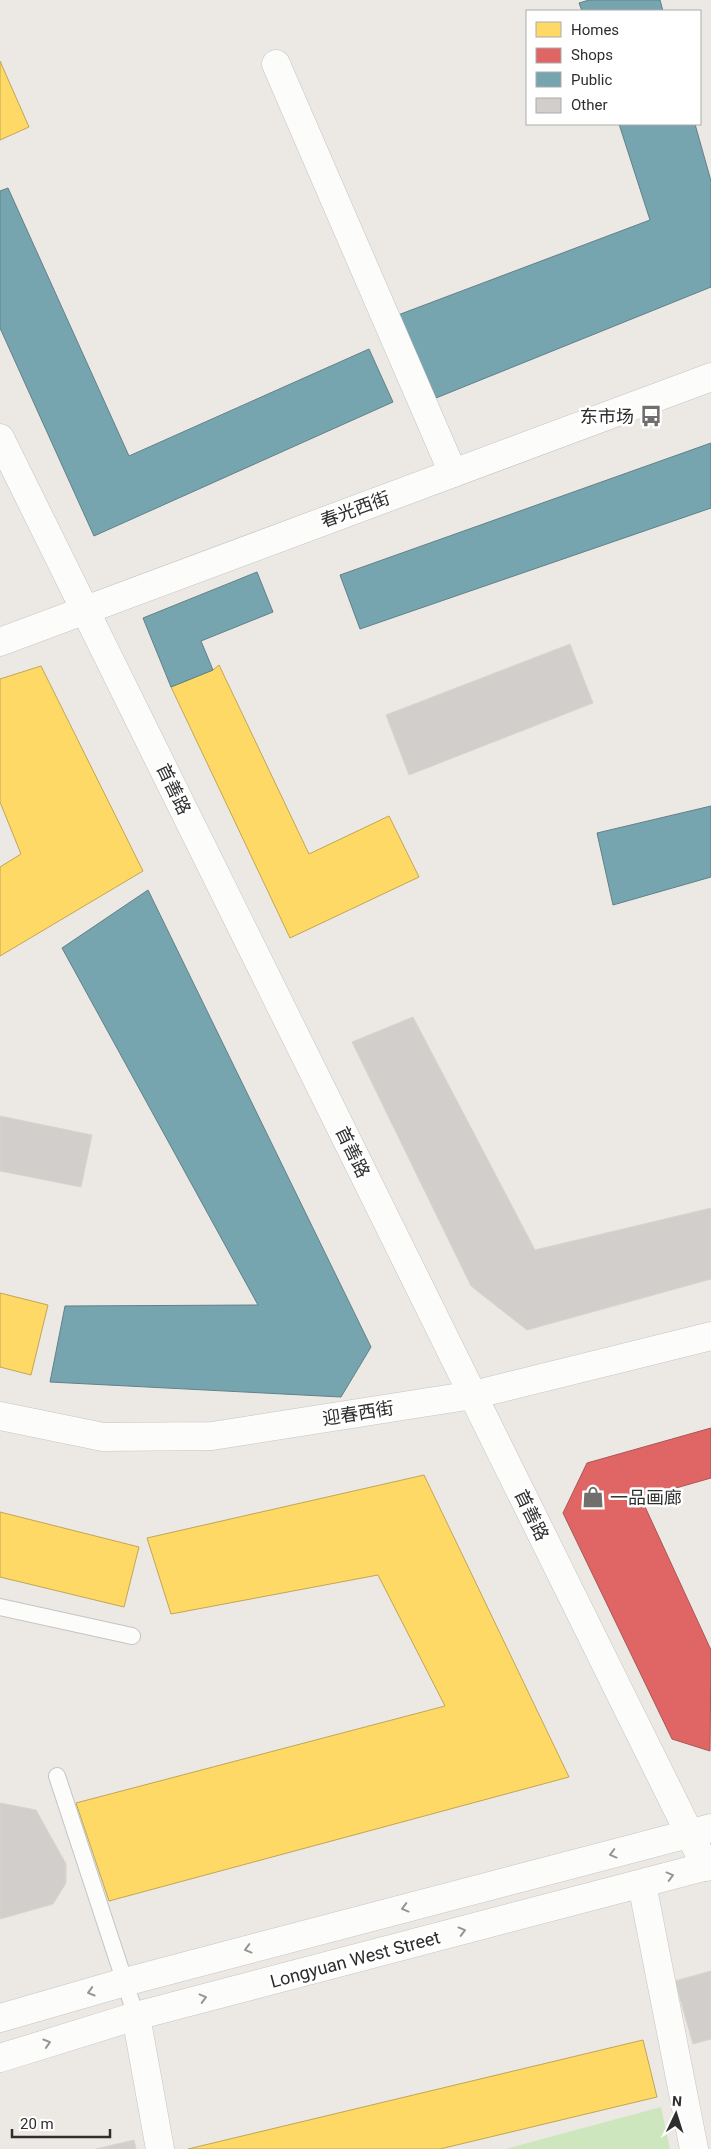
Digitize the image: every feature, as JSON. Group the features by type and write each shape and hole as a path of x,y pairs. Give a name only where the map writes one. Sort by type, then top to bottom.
{"street":[{"path":"276,64 452,473"},
{"name":"春光西街","path":"0,642 711,377"},
{"name":"首善路","path":"0,438 473,1395 700,1831 708,1866"},
{"name":"迎春西街","path":"0,1416 103,1437 212,1436 473,1395 711,1336"},
{"name":"Longyuan West Street","path":"0,2018 125,1982 700,1831"},
{"name":"Longyuan West Street","path":"0,2058 136,2016 708,1866"},
{"path":"642,1884 694,2149"},
{"path":"136,2016 160,2149"}],"lane":[{"path":"0,1608 132,1636"},
{"path":"57,1776 136,2016"}],"green space":[{"path":"661,2107 670,2149 505,2149"}],"building: Homes":[{"path":"0,61 29,127 0,140"},
{"path":"219,665 309,854 389,816 419,877 290,938 171,687 213,670"},
{"path":"41,666 143,871 0,956 0,867 21,854 0,802 0,679"},
{"path":"0,1293 48,1305 31,1375 0,1367"},
{"path":"424,1475 569,1777 109,1901 76,1803 445,1706 378,1575 171,1614 147,1538"},
{"path":"0,1512 139,1547 124,1607 0,1577"},
{"path":"643,2040 657,2097 440,2149 188,2149"}],"building: Shops":[{"path":"711,1428 711,1478 641,1498 711,1650 710,1751 672,1739 563,1513 587,1463"}],"building: Public":[{"path":"589,0 660,0 663,10 582,10 579,3"},
{"path":"619,125 695,125 711,181 711,287 436,398 398,315 650,220"},
{"path":"8,188 129,456 369,349 393,402 94,536 0,328 0,191"},
{"path":"711,443 711,508 360,629 340,575"},
{"path":"257,572 273,612 201,641 213,670 171,687 143,618"},
{"path":"711,806 711,877 613,905 597,833"},
{"path":"148,890 371,1347 341,1397 50,1382 65,1306 258,1305 62,948"}],"building: Other":[{"path":"570,644 593,703 409,775 386,715"},
{"path":"413,1017 535,1250 711,1208 711,1279 527,1330 471,1286 352,1042"},
{"path":"0,1116 92,1135 81,1187 0,1171"},
{"path":"0,1803 36,1810 66,1864 66,1883 53,1904 0,1919"},
{"path":"711,1971 711,2039 693,2044 675,1981"},
{"path":"134,2140 136,2149 96,2149"}],"place":[{"name":"东市场","path":"651,416"},
{"name":"一品画廊","path":"593,1497"}]}
